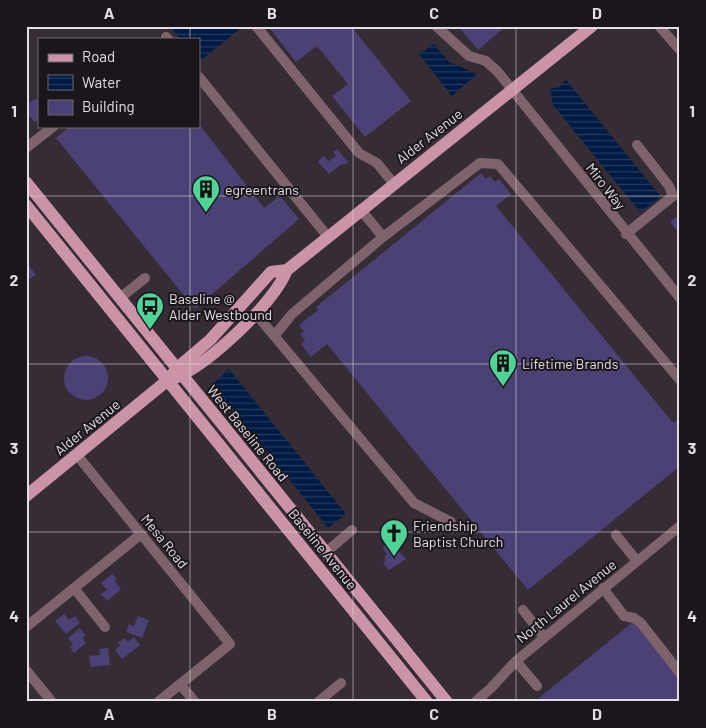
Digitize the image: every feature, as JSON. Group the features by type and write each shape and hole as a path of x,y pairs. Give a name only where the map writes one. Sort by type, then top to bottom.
{"main road":[{"name":"Alder Avenue","path":"179,372 193,370 216,351 255,313 281,284 287,270 591,26"},
{"name":"West Baseline Road","path":"26,182 447,702"},
{"name":"Baseline Avenue","path":"26,205 427,702"},
{"name":"Alder Avenue","path":"26,496 179,372 272,272 287,270"}],"street":[{"path":"256,26 359,153 377,163 394,184"},
{"name":"Miro Way","path":"436,26 469,56 486,61 498,72 626,234 680,298"},
{"path":"663,30 680,50"},
{"path":"200,78 328,237"},
{"path":"26,148 51,128"},
{"path":"626,234 673,196 669,186 637,145"},
{"path":"275,335 292,314 383,237 480,163 498,164 680,380"},
{"path":"361,210 383,237"},
{"path":"120,298 146,278"},
{"path":"255,313 414,503 451,522"},
{"name":"Mesa Road","path":"77,455 230,644 180,684"},
{"name":"North Laurel Avenue","path":"475,702 491,688 516,660 680,526"},
{"path":"325,553 352,530"},
{"path":"26,627 141,534"},
{"path":"616,535 637,561"},
{"path":"74,588 105,627"},
{"path":"603,588 624,616 634,618 641,623 680,673"},
{"path":"523,610 544,637"},
{"path":"516,660 537,686"},
{"path":"26,670 52,702"},
{"path":"318,702 341,683"},
{"path":"158,702 180,684 195,702"}],"water":[{"path":"170,26 243,26 200,61 200,38 179,38"},
{"path":"434,44 449,62 477,74 452,96 419,54"},
{"path":"566,80 661,197 640,212 553,105 550,89 559,87"},
{"path":"229,369 346,514 328,528 213,384"}],"building":[{"path":"268,26 351,26 411,101 365,137 332,96 348,84 317,46 296,62"},
{"path":"458,26 506,26 478,50"},
{"path":"36,98 38,101 38,120 35,122 26,112 26,102 29,103"},
{"name":"egreentrans","path":"200,125 264,208 280,196 299,219 195,309 56,138 68,128 200,128"},
{"path":"337,149 349,163 340,165 329,174 318,162 323,156 329,161 336,156 333,152"},
{"name":"Lifetime Brands","path":"481,173 486,179 490,176 495,182 499,179 511,194 496,206 673,423 680,418 680,466 528,590 327,344 311,357 301,344 305,340 300,334 304,332 299,325 318,310 316,307"},
{"path":"680,214 680,234 670,222"},
{"path":"29,266 36,275 30,279 26,273 26,268"},
{"path":"82,356 90,356 102,362 108,378 102,394 90,400 82,400 70,394 64,382 64,374 70,362"},
{"path":"387,543 391,543 406,559 389,570 383,563 386,560 384,557 387,554 383,549"},
{"path":"112,574 117,579 115,581 121,589 107,601 101,594 107,590 101,583"},
{"path":"64,614 69,620 75,616 80,623 66,634 55,621"},
{"path":"138,616 149,620 142,638 126,632 129,624 134,626"},
{"path":"634,621 680,679 680,702 534,702"},
{"path":"80,628 86,636 82,638 86,643 74,653 70,647 73,644 68,638"},
{"path":"134,637 140,645 122,659 115,650 120,646 118,643 124,638 128,642"},
{"path":"108,648 110,665 91,667 89,656 100,655 99,649"}],"place":[{"name":"egreentrans","path":"206,213"},
{"name":"Baseline @ Alder Westbound","path":"150,330"},
{"name":"Lifetime Brands","path":"503,387"},
{"name":"Friendship Baptist Church","path":"394,557"}]}
